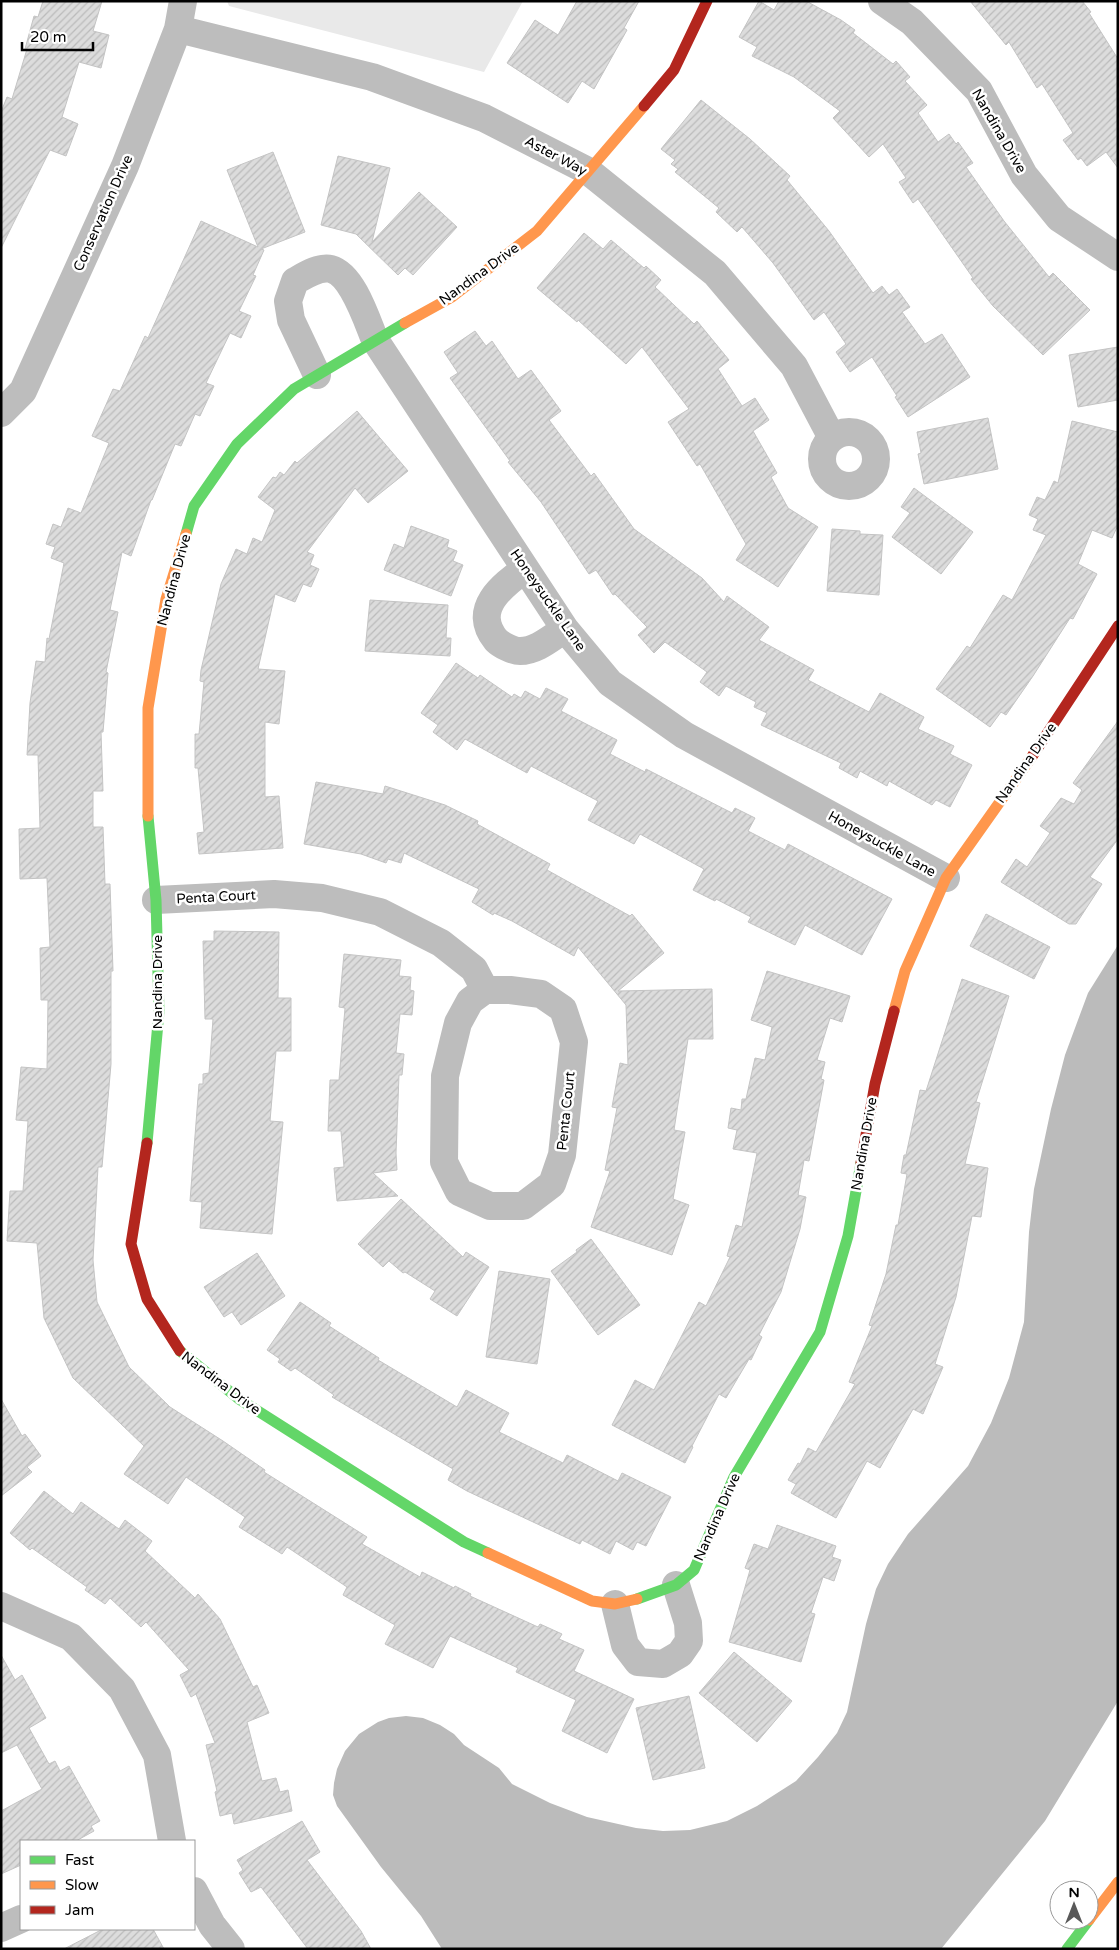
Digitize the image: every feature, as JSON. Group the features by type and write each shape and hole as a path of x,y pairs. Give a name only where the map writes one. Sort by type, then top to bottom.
{"street":[{"name":"Conservation Drive","path":"1,413 23,391 125,166 178,29 183,1"},
{"name":"Nandina Drive","path":"707,1 674,70 537,231 452,297 375,340 294,389 237,444 194,506 166,599 148,708 148,811 156,900 159,1012 148,1134 131,1244 147,1299 178,1350 239,1399 464,1542 592,1601 615,1604 641,1598 676,1585 694,1570 734,1477 820,1332 848,1236 874,1084 905,971 946,878 1039,746 1118,626"},
{"name":"Nandina Drive","path":"882,1 912,22 979,91 1024,176 1059,218 1118,257"},
{"name":"Aster Way","path":"178,29 372,77 484,118 588,171 715,273 794,366 832,438"},
{"name":"Honeysuckle Lane","path":"316,375 292,320 288,301 295,281 313,272 329,268 341,274 358,300 375,340 525,569 566,629 610,683 684,735 946,878"},
{"path":"525,569 505,584 494,597 487,611 487,622 491,634 500,644 519,651 535,648 566,629"},
{"name":"Penta Court","path":"156,900 274,894 322,898 380,912 441,943 474,969 485,990"},
{"name":"Penta Court","path":"485,990 510,990 541,994 563,1009 574,1042 562,1155 552,1184 523,1206 490,1206 459,1192 444,1162 446,1076 458,1023 470,1002 485,990"},
{"path":"615,1604 624,1645 638,1662 663,1664 680,1654 689,1641 688,1623 676,1585"},
{"path":"1,1606 71,1637 122,1689 157,1755 172,1840"},
{"path":"1099,1907 1118,1882"},
{"path":"195,1893 212,1925 231,1949"},
{"path":"1,1928 20,1919"},
{"path":"1067,1949 1081,1930"}],"shaded area":[{"path":"227,1 523,1 484,72 229,6"},
{"path":"1118,945 1118,1701 1045,1821 941,1949 442,1949 421,1916 381,1867 337,1806 333,1795 337,1769 345,1751 359,1734 378,1722 389,1718 406,1716 423,1718 440,1725 454,1734 464,1745 499,1768 512,1784 550,1803 587,1817 636,1828 663,1831 690,1830 727,1821 757,1806 796,1781 837,1733 847,1712 866,1624 876,1589 888,1564 908,1534 968,1466 991,1423 1009,1378 1024,1322 1029,1232 1034,1189 1051,1109 1065,1055 1088,993"}],"building":[{"path":"43,1 102,1 93,31 109,35 101,68 79,62 62,117 78,124 66,156 50,150 1,248 1,112 7,97 12,99 27,49 25,49 34,16 38,17"},
{"path":"577,1 639,1 624,28 627,30 594,89 582,81 568,103 507,63 535,20 558,35"},
{"path":"759,1 774,10 779,1 806,1 855,30 853,33 893,64 896,61 910,77 905,81 927,105 918,113 938,142 949,134 956,144 958,142 973,163 966,167 1004,221 1049,277 1053,273 1090,310 1043,355 993,306 971,279 973,278 918,199 913,203 899,182 906,178 883,144 869,157 833,118 840,111 794,77 752,56 757,47 739,37"},
{"path":"970,1 1082,1 1091,12 1089,13 1118,59 1118,168 1106,152 1087,166 1081,158 1078,160 1063,140 1073,133 1042,84 1037,88 1009,42 1006,45"},
{"path":"701,100 750,139 790,176 787,180 829,231 873,293 882,286 889,295 897,289 910,307 902,312 925,344 942,334 970,377 908,417 872,357 850,372 836,352 846,344 824,312 814,320 773,263 742,227 737,232 716,212 719,208 675,172 678,169 671,164 675,160 661,149"},
{"path":"273,152 305,232 261,249 264,250 253,275 256,276 239,311 251,316 241,338 230,333 206,383 214,386 200,416 195,414 181,446 175,444 151,500 131,556 122,552 110,610 118,612 106,672 108,673 103,732 101,732 103,791 93,791 93,827 103,827 105,884 110,884 113,971 111,971 111,1064 102,1167 98,1167 93,1260 97,1302 129,1367 170,1407 265,1470 264,1472 367,1537 362,1544 420,1577 422,1572 538,1627 540,1624 562,1634 559,1639 584,1650 574,1671 634,1699 607,1753 562,1731 576,1700 516,1672 518,1668 450,1636 433,1668 385,1644 395,1625 343,1595 347,1587 287,1547 282,1554 239,1527 245,1517 186,1477 168,1504 124,1474 144,1446 73,1378 44,1318 37,1243 7,1241 10,1191 23,1191 28,1121 16,1120 21,1067 47,1069 48,1000 41,1000 40,948 50,947 47,878 20,879 19,829 40,828 38,755 27,755 30,703 36,661 45,662 47,638 49,639 64,563 51,558 55,547 46,544 53,524 61,527 68,508 81,513 109,443 92,436 113,389 120,391 145,336 148,338 201,221 258,247 227,170"},
{"path":"338,156 390,168 372,242 419,192 457,227 413,275 405,268 398,275 356,234 321,225"},
{"path":"584,233 603,249 611,240 644,268 646,266 661,280 655,287 694,324 697,321 729,360 718,369 742,406 755,398 769,420 753,431 777,473 771,477 788,508 818,527 778,587 736,560 746,544 700,464 697,466 668,422 689,409 642,347 626,364 578,320 577,322 537,288"},
{"path":"475,331 486,346 492,341 518,379 531,370 561,411 549,420 591,476 594,473 634,529 702,578 724,602 727,596 769,627 759,640 814,670 808,680 869,712 880,693 924,717 918,729 954,746 950,754 972,765 950,807 936,800 932,805 889,781 887,786 860,771 857,778 839,768 841,763 761,725 767,713 754,707 756,702 726,686 719,696 700,682 707,672 665,642 654,653 638,635 647,627 615,594 613,595 596,570 589,574 541,502 508,462 510,461 450,378 458,373 444,352"},
{"path":"1118,347 1118,400 1078,407 1069,355"},
{"path":"357,411 408,471 368,503 355,488 307,552 314,555 310,565 319,569 311,587 303,584 295,602 275,594 258,669 285,671 279,724 265,722 265,797 279,796 283,848 199,854 197,833 204,832 198,768 195,768 195,734 199,734 204,682 200,681 201,670 221,584 236,549 247,554 253,538 262,542 275,510 258,497 273,477 276,478 280,472 284,475 295,461 297,463"},
{"path":"988,418 998,469 924,484 918,454 921,453 917,432"},
{"path":"1072,421 1118,432 1118,525 1112,538 1092,530 1078,564 1097,574 1073,619 1070,618 1006,715 1001,712 990,727 936,689 967,646 970,648 1003,595 1012,600 1046,535 1033,530 1038,519 1029,515 1037,497 1045,500 1054,481 1058,483"},
{"path":"914,488 973,532 941,574 892,537 910,513 901,507"},
{"path":"411,526 449,540 447,547 457,551 453,561 463,565 451,596 384,570 394,544 404,548"},
{"path":"832,529 860,531 860,534 883,535 879,595 827,591"},
{"path":"370,600 448,605 446,638 451,638 450,656 365,651"},
{"path":"456,663 478,678 480,675 512,697 514,694 521,698 525,691 540,699 546,688 568,699 561,711 617,740 610,754 645,772 646,769 732,813 735,808 755,818 748,831 785,850 788,844 892,899 862,955 805,925 795,945 748,922 751,917 716,899 715,901 693,890 704,869 640,834 634,844 588,820 598,801 531,766 527,773 465,739 457,750 433,732 438,725 421,713"},
{"path":"1118,721 1118,839 1090,877 1102,884 1076,924 1069,924 1001,882 1016,859 1027,867 1050,833 1040,826 1061,798 1074,804 1082,790 1073,783"},
{"path":"316,782 383,794 385,786 445,805 478,821 477,824 550,864 547,870 630,916 632,914 664,953 618,991 712,989 713,1039 688,1039 674,1130 685,1132 673,1199 689,1205 672,1255 591,1227 610,1171 605,1170 617,1108 612,1107 620,1063 628,1065 626,1005 578,947 574,956 512,921 494,913 493,915 472,902 479,889 404,853 401,863 388,859 386,863 361,854 304,844"},
{"path":"986,914 1050,947 1034,979 970,946"},
{"path":"214,931 279,932 278,998 291,998 291,1051 276,1051 270,1121 283,1122 272,1234 200,1228 202,1202 190,1201 199,1084 203,1084 203,1074 209,1073 213,1019 205,1019 203,941 214,941"},
{"path":"344,954 401,960 399,976 411,977 410,990 414,991 412,1015 400,1014 396,1053 404,1054 402,1075 399,1075 397,1170 373,1173 398,1196 337,1201 334,1168 344,1167 341,1131 328,1131 330,1080 339,1080 345,1008 339,1007"},
{"path":"767,971 850,996 842,1022 830,1018 817,1060 825,1062 821,1079 824,1080 809,1161 804,1160 798,1195 806,1197 800,1229 781,1292 759,1335 762,1337 751,1360 749,1359 726,1398 719,1394 685,1463 612,1425 635,1380 654,1390 699,1302 706,1306 730,1257 727,1256 736,1225 742,1227 757,1153 733,1149 737,1130 728,1128 731,1108 741,1110 742,1099 746,1099 755,1058 765,1060 772,1027 751,1020"},
{"path":"962,979 1009,996 976,1102 980,1103 965,1164 988,1168 981,1217 972,1216 956,1297 935,1364 943,1367 923,1414 913,1409 880,1468 867,1461 836,1518 791,1493 796,1484 788,1480 798,1463 800,1464 808,1448 816,1452 855,1384 849,1382 872,1326 869,1325 886,1274 896,1225 898,1225 907,1174 901,1173 920,1090 926,1091"},
{"path":"401,1199 463,1257 466,1252 489,1267 457,1316 430,1299 435,1291 405,1272 403,1273 389,1261 383,1267 358,1244"},
{"path":"591,1239 640,1305 598,1335 551,1271"},
{"path":"257,1253 285,1296 241,1325 232,1312 224,1317 204,1287"},
{"path":"499,1271 550,1279 537,1364 486,1357"},
{"path":"300,1302 331,1323 329,1326 379,1358 378,1360 457,1407 466,1390 509,1413 499,1432 563,1463 567,1455 618,1481 622,1473 671,1497 646,1546 637,1542 633,1550 616,1541 610,1554 582,1540 580,1544 467,1491 448,1480 453,1469 332,1397 334,1395 295,1368 291,1371 278,1362 280,1359 267,1350"},
{"path":"1,1399 22,1436 25,1434 41,1456 27,1467 32,1472 1,1496"},
{"path":"44,1491 73,1514 81,1502 119,1529 125,1520 152,1541 145,1551 195,1598 198,1594 220,1619 253,1687 257,1685 269,1713 247,1722 262,1781 276,1778 280,1792 288,1790 292,1811 234,1824 232,1813 220,1816 215,1792 217,1791 206,1745 215,1743 196,1694 191,1697 180,1675 189,1670 146,1622 141,1627 110,1598 105,1604 85,1590 87,1587 32,1548 30,1550 10,1533"},
{"path":"777,1525 836,1546 832,1557 841,1560 834,1581 823,1577 811,1613 815,1614 801,1662 729,1642 750,1570 745,1568 754,1544 768,1549"},
{"path":"734,1652 792,1701 757,1742 699,1693"},
{"path":"1,1655 15,1680 22,1675 46,1718 29,1728 49,1764 55,1761 60,1771 69,1766 100,1821 91,1826 94,1831 78,1840 20,1840 20,1865 1,1874 1,1811 42,1789 17,1745 1,1753"},
{"path":"689,1696 705,1768 653,1780 636,1708"},
{"path":"302,1821 320,1852 307,1860 361,1931 371,1949 308,1949 261,1887 251,1892 239,1873 243,1870 237,1860"},
{"path":"101,1930 154,1930 164,1949 64,1949"}],"traffic: fast":[{"path":"186,534 194,506 237,444 294,389 405,323"},
{"path":"147,1143 159,1012 156,900 148,816"},
{"path":"637,1599 676,1585 694,1570 734,1477 820,1332 848,1236 861,1163"},
{"path":"180,1351 239,1399 464,1542 488,1553"},
{"path":"1067,1949 1081,1930"}],"traffic: slow":[{"path":"405,323 452,297 537,231 644,106"},
{"path":"148,816 148,708 166,599 186,534"},
{"path":"894,1011 905,971 946,878 1033,755"},
{"path":"488,1553 592,1601 615,1604 637,1599"},
{"path":"1099,1907 1118,1882"}],"traffic: jam":[{"path":"644,106 674,70 707,1"},
{"path":"1033,755 1118,626"},
{"path":"861,1163 875,1084 894,1011"},
{"path":"147,1143 131,1244 147,1299 180,1351"}]}
